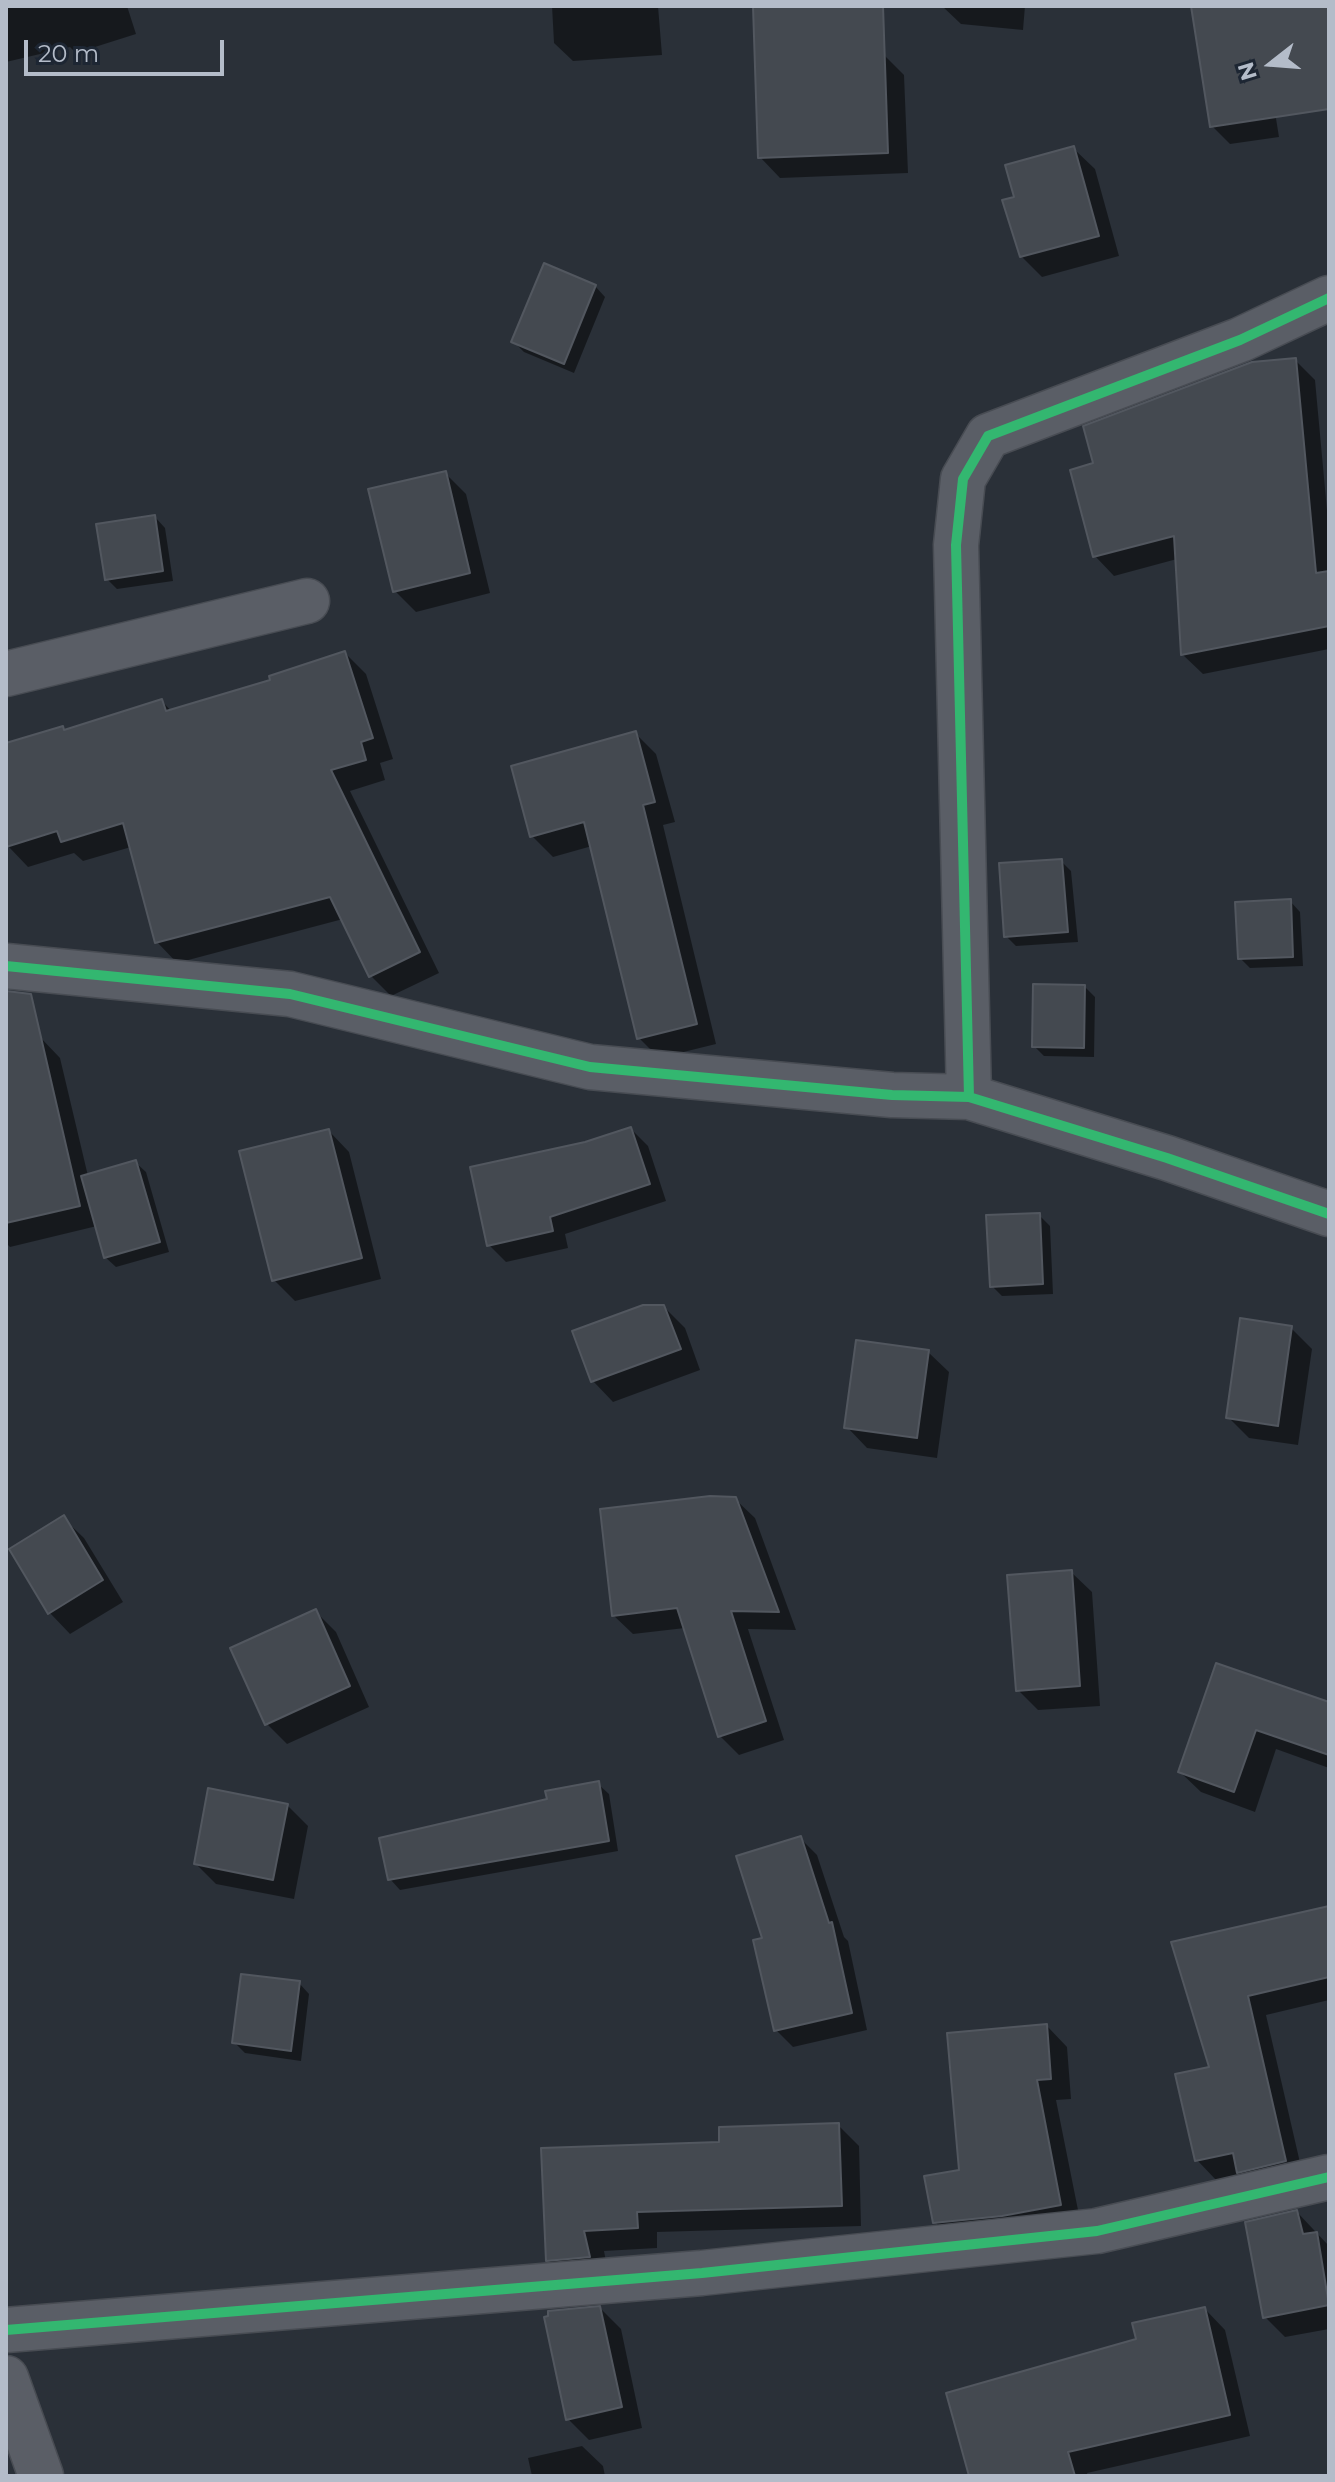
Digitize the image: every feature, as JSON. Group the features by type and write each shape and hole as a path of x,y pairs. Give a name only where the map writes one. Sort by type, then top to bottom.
{"street":[{"path":"969,1097 956,545 963,479 988,436 1240,340 1329,298"},
{"path":"6,674 307,601"},
{"path":"6,966 290,994 590,1067 892,1095 969,1097 1167,1158 1329,1214"},
{"path":"6,2330 702,2273 1097,2231 1329,2177"},
{"path":"6,2378 41,2476"}],"building":[{"path":"753,6 883,6 888,153 758,158"},
{"path":"1191,6 1329,6 1329,109 1210,127"},
{"path":"1074,146 1099,236 1020,257 1002,200 1014,197 1005,165"},
{"path":"544,263 596,285 564,364 511,342"},
{"path":"1296,358 1316,573 1329,571 1329,626 1181,655 1174,536 1093,557 1070,470 1093,463 1083,426 1252,362"},
{"path":"446,471 470,573 393,592 368,489"},
{"path":"155,515 163,571 105,580 96,524"},
{"path":"345,651 373,738 361,742 366,760 331,770 420,952 369,977 330,897 155,943 123,823 61,842 57,831 6,847 6,743 63,726 64,730 162,699 166,711 270,680 269,676"},
{"path":"636,731 655,802 643,805 697,1024 637,1039 584,822 530,837 511,766"},
{"path":"1062,859 1068,932 1004,937 999,863"},
{"path":"1291,899 1293,957 1238,959 1235,902"},
{"path":"1033,984 1085,985 1084,1048 1032,1047"},
{"path":"6,991 31,994 80,1206 6,1223"},
{"path":"631,1127 650,1184 550,1217 553,1231 487,1246 470,1167 585,1142"},
{"path":"329,1129 362,1258 272,1281 239,1151"},
{"path":"136,1160 160,1242 104,1258 81,1176"},
{"path":"1040,1213 1043,1284 990,1287 986,1215"},
{"path":"643,1305 664,1305 681,1349 591,1382 572,1331"},
{"path":"1240,1318 1292,1326 1278,1426 1226,1418"},
{"path":"856,1340 929,1350 917,1438 844,1428"},
{"path":"710,1496 736,1497 779,1612 731,1611 766,1721 718,1737 677,1608 612,1616 600,1509"},
{"path":"64,1515 103,1580 48,1614 9,1549"},
{"path":"1072,1570 1080,1686 1016,1691 1007,1575"},
{"path":"316,1609 350,1686 265,1725 230,1648"},
{"path":"1216,1663 1329,1702 1329,1755 1256,1730 1234,1792 1178,1772"},
{"path":"599,1781 609,1841 388,1880 379,1838 547,1799 545,1791"},
{"path":"208,1788 288,1804 273,1880 194,1864"},
{"path":"801,1836 829,1923 832,1922 852,2013 774,2031 753,1940 762,1938 736,1856"},
{"path":"1329,1906 1329,1977 1248,1996 1286,2161 1237,2173 1233,2153 1195,2161 1175,2074 1209,2067 1171,1942"},
{"path":"241,1974 300,1981 291,2051 232,2043"},
{"path":"1047,2024 1051,2079 1037,2080 1061,2205 1002,2216 933,2223 924,2176 959,2170 947,2033"},
{"path":"839,2123 842,2206 637,2212 638,2228 584,2231 590,2257 546,2261 541,2148 719,2142 719,2127"},
{"path":"1297,2210 1303,2234 1317,2232 1329,2305 1263,2318 1245,2222"},
{"path":"600,2306 622,2407 566,2420 544,2317 548,2316 548,2311"},
{"path":"1205,2307 1230,2415 1068,2452 1075,2476 969,2476 946,2393 1136,2339 1132,2323"}],"cycle path":[{"path":"969,1097 956,545 963,479 988,436 1240,340 1329,298"},
{"path":"6,966 290,994 590,1067 892,1095 969,1097 1167,1158 1329,1214"},
{"path":"6,2330 702,2273 1097,2231 1329,2177"}]}
